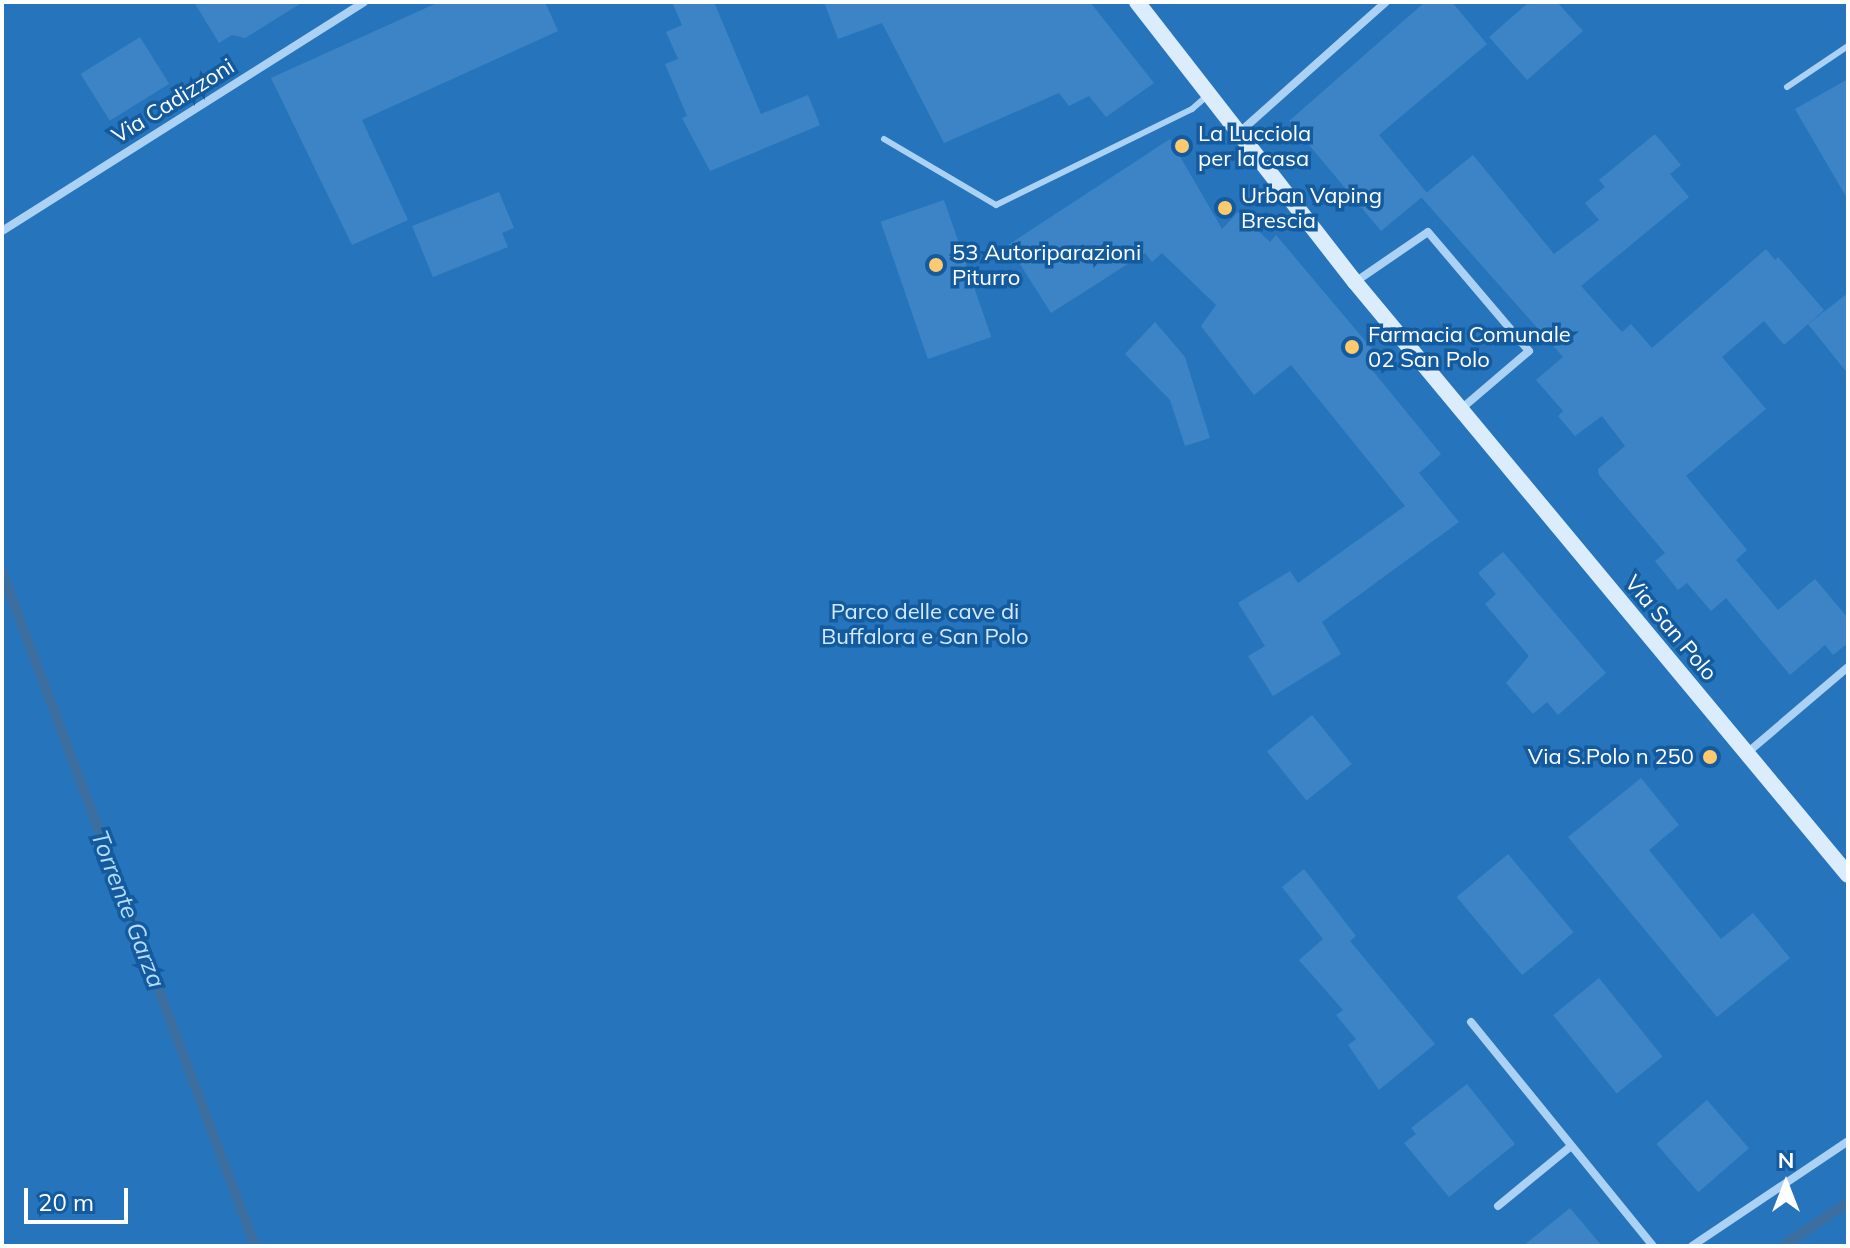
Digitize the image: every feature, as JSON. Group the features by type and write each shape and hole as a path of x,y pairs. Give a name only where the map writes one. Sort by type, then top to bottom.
{"main road":[{"name":"Via San Polo","path":"1137,2 1241,131 1355,282 1848,875"}],"street":[{"path":"1241,131 1386,2"},
{"name":"Via Cadizzoni","path":"2,231 361,3"},
{"path":"1355,282 1428,232 1529,351 1461,409"},
{"path":"1747,753 1848,667"},
{"path":"1471,1022 1653,1246"},
{"path":"1692,1246 1848,1141"},
{"path":"1498,1206 1571,1146"}],"lane":[{"path":"1787,87 1848,46"},
{"path":"884,139 996,205 1192,109 1210,93"}],"green space":[{"name":"Parco delle cave di Buffalora e San Polo","path":"2,2 1848,2 1848,1246 2,1246"}],"building":[{"path":"194,2 303,2 245,38 232,35 219,43"},
{"path":"439,2 545,2 558,31 362,120 408,220 352,245 271,78"},
{"path":"672,2 714,2 761,114 808,95 820,125 710,171 682,118 687,116 665,64 678,59 666,32 682,25"},
{"path":"824,2 1090,2 1154,83 1106,117 1089,96 1069,106 1059,93 944,143 882,23 838,39"},
{"path":"1425,2 1452,2 1487,44 1379,135 1427,193 1381,231 1289,121"},
{"path":"1529,2 1557,2 1583,31 1527,80 1489,37"},
{"path":"140,37 169,84 110,121 81,74"},
{"path":"1848,79 1848,200 1795,109"},
{"path":"1655,134 1681,165 1670,174 1689,197 1581,286 1622,332 1631,324 1652,348 1766,249 1775,260 1778,257 1824,310 1784,345 1764,321 1722,357 1766,409 1686,476 1747,550 1736,560 1778,610 1815,579 1848,618 1848,643 1833,655 1825,645 1790,675 1726,598 1711,611 1687,583 1678,590 1655,561 1665,553 1599,475 1598,469 1625,446 1602,416 1575,436 1558,416 1563,411 1536,380 1563,357 1421,197 1473,155 1554,254 1599,220 1585,203 1605,187 1599,180"},
{"path":"1170,139 1222,229 1238,212 1270,242 1276,235 1383,362 1372,370 1441,454 1419,473 1459,522 1322,622 1341,654 1273,696 1248,656 1265,646 1238,603 1290,571 1298,583 1405,506 1291,365 1254,395 1201,326 1216,305 1162,253 1152,262 1145,253 1051,313 1008,245"},
{"path":"499,192 514,228 502,233 508,247 433,277 412,226"},
{"path":"944,200 991,337 928,359 881,222"},
{"path":"1848,293 1848,374 1808,324"},
{"path":"1155,322 1185,357 1210,438 1185,446 1170,400 1125,354"},
{"path":"1503,552 1606,673 1558,715 1547,702 1533,714 1506,683 1529,656 1485,604 1496,594 1478,573"},
{"path":"1312,715 1352,764 1307,800 1267,752"},
{"path":"1641,778 1679,825 1649,850 1721,939 1753,913 1790,958 1717,1017 1568,837"},
{"path":"1508,854 1574,932 1522,975 1457,897"},
{"path":"1304,869 1356,936 1350,941 1435,1044 1379,1090 1348,1045 1356,1039 1336,1015 1343,1010 1299,960 1323,939 1282,887"},
{"path":"1599,978 1663,1056 1617,1094 1553,1015"},
{"path":"1467,1084 1515,1144 1449,1197 1404,1143 1416,1134 1411,1128"},
{"path":"1707,1100 1749,1148 1698,1192 1656,1144"},
{"path":"1570,1208 1602,1246 1523,1246"}],"waterway":[{"name":"Torrente Garza","path":"2,572 255,1246"},
{"path":"1783,1246 1848,1202"}],"place":[{"name":"La Lucciola per la casa","path":"1182,146"},
{"name":"Urban Vaping Brescia","path":"1225,208"},
{"name":"53 Autoriparazioni Piturro","path":"936,265"},
{"name":"Farmacia Comunale 02 San Polo","path":"1352,347"},
{"name":"Via S.Polo n 250","path":"1710,757"}]}
